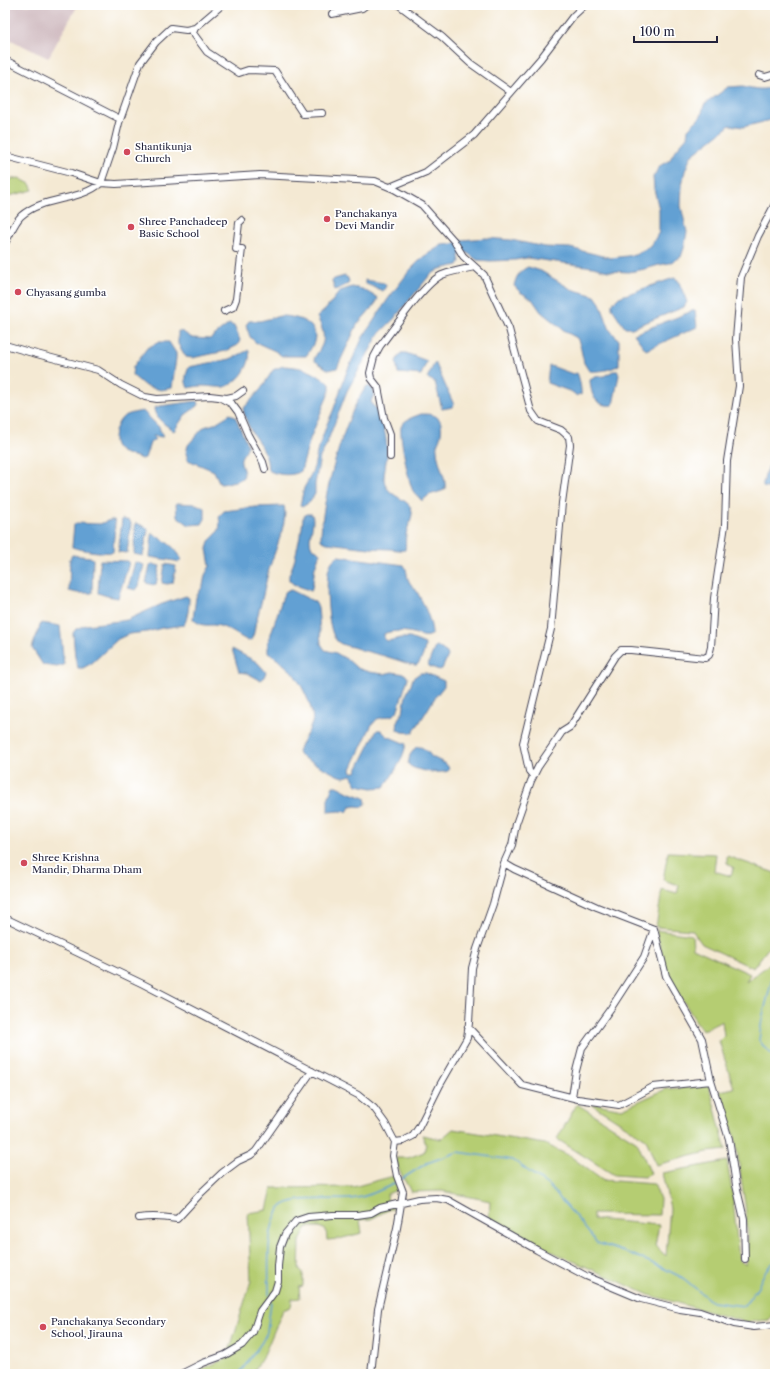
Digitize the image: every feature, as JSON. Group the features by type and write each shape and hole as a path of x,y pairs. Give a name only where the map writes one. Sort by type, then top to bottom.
{"street":[{"path":"5,243 20,217 29,210 47,202 95,188 101,183 113,148 120,119 140,63 156,42 171,28 186,30 195,28 222,5"},
{"path":"332,14 362,8 366,5"},
{"path":"399,5 442,37 470,63 511,92"},
{"path":"390,187 426,172 474,135 541,58 573,16 585,5"},
{"path":"195,28 193,34 207,52 239,73 248,70 275,71 303,114 322,113"},
{"path":"5,60 120,119"},
{"path":"759,75 765,77 775,74"},
{"path":"5,156 71,173 101,183 136,183 260,175 375,181 390,187 422,205 454,241 463,256 484,275 509,328 531,411 538,421 561,430 569,437 570,445 562,503 550,630 523,744 530,771 533,776"},
{"path":"395,1142 403,1141 413,1136 467,1038 472,968 477,949 493,904 504,864 512,845 516,824 533,776 548,752 562,732 570,727 615,656 621,650 648,651 705,658 709,655 716,577 725,525 727,461 739,386 736,339 741,277 758,236 775,204"},
{"path":"224,311 233,307 236,298 242,249 236,249 239,223 242,220"},
{"path":"390,457 390,434 384,418 378,387 371,378 370,372 374,358 380,346 430,283 441,276 475,267"},
{"path":"5,345 98,370 121,385 145,397 157,399 210,396 227,398 236,396 243,391"},
{"path":"220,397 232,404 238,412 265,469"},
{"path":"504,864 598,907 654,929"},
{"path":"5,918 143,984 312,1071 358,1095 374,1108 385,1123 395,1142 393,1156 396,1176 403,1192 397,1228 378,1308 371,1374"},
{"path":"654,929 666,976 702,1039 711,1081 729,1139 734,1178 744,1219 745,1259"},
{"path":"572,1097 576,1071 582,1048 611,1008 644,957 654,929"},
{"path":"468,1027 522,1085 572,1097 619,1105 653,1087 711,1081"},
{"path":"139,1218 164,1216 177,1219 222,1173 238,1161 256,1151 312,1071"},
{"path":"181,1374 203,1363 225,1355 242,1345 253,1332 260,1311 275,1291 278,1281 280,1247 285,1234 296,1221 308,1217 333,1214 357,1215 371,1213 380,1208 419,1199 436,1198 448,1200 586,1276 641,1299 680,1309 700,1312 734,1324 754,1327 775,1325"}],"shaded area":[{"path":"5,5 78,5 48,58 5,37"}],"green space":[{"path":"19,178 30,184 33,190 5,197 5,180"},
{"path":"668,852 716,854 714,871 731,876 734,868 727,863 727,856 775,873 775,939 753,968 702,944 692,930 656,927 662,890 677,894 679,885 663,880"},
{"path":"656,930 692,935 693,948 750,974 746,982 767,966 775,963 775,1309 769,1320 745,1322 649,1295 553,1252 489,1217 490,1201 442,1191 411,1192 399,1170 396,1158 408,1158 424,1152 426,1144 422,1135 441,1139 453,1129 545,1144 570,1156 602,1180 654,1184 660,1199 659,1215 593,1214 593,1219 659,1225 655,1246 666,1256 670,1208 662,1173 727,1161 733,1198 739,1260 746,1265 748,1237 745,1204 735,1138 720,1091 734,1088 719,1041 724,1036 722,1021 702,1031 667,975"},
{"path":"709,1086 726,1150 707,1152 656,1165 646,1139 591,1104 622,1109 666,1089"},
{"path":"577,1104 637,1142 651,1174 645,1177 614,1175 557,1139"},
{"path":"394,1176 397,1190 387,1194 388,1203 394,1209 390,1209 371,1219 360,1220 362,1233 339,1239 327,1240 326,1230 319,1227 307,1227 300,1241 299,1268 303,1273 303,1286 299,1287 300,1298 292,1299 291,1307 283,1310 264,1355 252,1374 191,1374 227,1358 251,1281 248,1213 267,1210 272,1188 353,1187"}],"water":[{"path":"743,86 767,89 775,86 775,119 743,127 730,125 691,156 685,171 682,185 681,206 687,232 681,257 670,263 629,272 608,271 593,267 527,258 490,261 477,260 466,252 459,255 460,262 458,265 440,269 430,275 393,320 379,334 347,391 325,448 320,457 315,484 315,494 310,502 302,507 300,505 304,488 314,467 317,452 327,424 347,371 363,337 388,299 410,270 423,257 442,245 452,244 461,240 486,238 511,240 545,247 570,248 611,258 635,255 651,246 659,232 659,209 654,189 653,177 661,165 669,161 687,137 688,129 701,116 704,105 728,87"},
{"path":"528,267 541,271 571,289 595,296 600,303 610,330 619,340 619,365 604,370 589,371 584,363 577,338 566,332 541,312 532,299 520,292 514,286 518,275 522,270"},
{"path":"345,276 348,278 348,284 335,290 332,281"},
{"path":"674,278 678,280 687,302 684,307 632,328 625,328 612,308 612,304 619,297"},
{"path":"365,280 384,283 386,286 383,291 366,284"},
{"path":"352,287 362,289 378,298 376,303 357,325 337,368 329,370 314,359 323,342 323,334 317,317 326,309 340,291"},
{"path":"695,310 697,327 646,350 634,334"},
{"path":"280,316 299,319 310,325 315,335 314,342 306,356 282,356 275,351 255,342 250,337 246,325 249,321 260,321"},
{"path":"229,324 234,326 240,340 238,345 226,351 192,358 186,357 178,344 178,331 183,332 192,338 210,339"},
{"path":"159,342 169,342 176,353 172,388 161,390 145,386 132,375 133,367 147,348"},
{"path":"249,350 249,361 247,367 240,377 230,385 225,387 197,386 188,388 186,377 189,367 230,359"},
{"path":"401,353 406,353 427,361 421,375 398,373 396,361"},
{"path":"435,362 454,405 453,407 442,409 435,382 427,378"},
{"path":"283,366 298,367 308,370 330,384 330,390 310,439 301,471 289,475 271,472 268,470 266,455 250,430 243,409 261,389 273,370"},
{"path":"549,366 573,374 577,373 579,377 581,395 579,394 577,396 572,392 547,383"},
{"path":"613,371 618,371 619,375 613,405 602,404 595,399 591,391 590,380 595,377 604,376"},
{"path":"367,386 372,388 374,392 371,401 379,413 385,432 387,455 384,479 386,485 388,490 408,504 412,511 406,535 405,550 358,547 327,543 321,540 325,505 335,460 350,416"},
{"path":"198,401 199,405 185,415 174,431 161,421 156,415 154,408 160,406"},
{"path":"143,411 159,427 163,437 153,436 155,439 150,443 145,458 141,459 118,450 115,444 114,436 116,428 122,418 129,414"},
{"path":"230,414 235,416 247,444 246,450 241,458 244,475 240,479 220,484 214,471 188,460 186,453 188,445 204,427 214,424"},
{"path":"421,414 433,415 440,421 441,433 437,444 437,454 445,485 445,489 429,495 423,500 421,500 411,487 401,439 402,424"},
{"path":"773,465 775,466 775,490 763,487 765,474 768,467"},
{"path":"176,503 196,504 205,508 205,519 202,524 189,525 177,516"},
{"path":"284,506 285,513 282,531 269,569 255,624 254,634 251,640 248,641 220,626 203,625 193,619 196,597 203,586 205,575 210,566 207,549 209,541 215,535 220,525 219,516 224,511 255,507"},
{"path":"306,514 312,514 313,518 310,544 312,548 320,553 315,567 311,591 293,584 289,580 289,575 294,562 302,528 303,518"},
{"path":"122,519 130,521 131,524 127,553 118,552"},
{"path":"114,520 115,523 113,552 93,551 72,547 74,525 76,523 100,524"},
{"path":"136,523 146,527 148,530 143,556 134,554"},
{"path":"152,533 169,544 176,551 181,559 179,562 150,557"},
{"path":"72,555 90,557 93,559 92,593 77,593 69,591 70,559"},
{"path":"338,556 404,565 410,584 416,590 427,612 432,634 420,636 410,632 394,631 384,634 384,639 388,641 401,638 410,638 425,644 423,655 417,665 408,664 341,644 334,637 329,620 327,580 328,571 332,561"},
{"path":"100,560 127,561 129,563 118,598 98,593"},
{"path":"135,562 144,565 139,586 136,590 128,588"},
{"path":"152,564 160,566 156,584 154,585 146,583 150,566"},
{"path":"165,564 176,566 173,583 162,583"},
{"path":"291,590 315,602 318,607 321,644 325,650 336,653 348,660 357,668 369,672 384,674 392,672 405,674 408,678 397,712 394,715 377,719 371,726 351,769 352,772 356,772 377,730 381,730 387,736 406,744 405,750 395,771 384,787 372,788 357,785 351,775 344,777 337,775 300,756 298,751 312,723 312,711 306,695 294,674 268,652 268,643 283,596 286,591"},
{"path":"186,596 189,598 189,605 184,625 129,634 118,639 92,663 83,668 78,668 75,657 73,633 76,629 86,625 127,620 162,604"},
{"path":"41,623 60,626 64,665 57,667 43,665 32,648"},
{"path":"437,646 447,653 448,656 442,669 439,670 429,666 428,664 435,647"},
{"path":"232,649 257,662 266,672 264,677 260,680 247,673 239,672"},
{"path":"420,673 426,673 444,681 444,686 413,733 402,732 397,730 398,719 403,712 406,695 413,678"},
{"path":"416,747 421,747 432,757 446,764 449,768 448,771 427,771 415,768 408,764 410,755"},
{"path":"333,786 337,786 365,798 366,803 363,807 350,807 347,812 328,812 328,799"}],"waterway":[{"path":"775,968 762,1019 759,1040 775,1057"},
{"path":"400,1180 427,1163 458,1152 513,1160 549,1186 597,1243 631,1254 683,1278 712,1302 744,1306 756,1290 766,1270 775,1261"},
{"path":"269,1295 270,1238 275,1217 280,1208 285,1204 294,1201 357,1198 378,1192 397,1182"},
{"path":"239,1374 262,1342 267,1332 271,1302"}],"place":[{"name":"Shantikunja Church","path":"127,152"},
{"name":"Panchakanya Devi Mandir","path":"327,219"},
{"name":"Shree Panchadeep Basic School","path":"131,227"},
{"name":"Chyasang gumba","path":"18,292"},
{"name":"Shree Krishna Mandir, Dharma Dham","path":"24,863"},
{"name":"Panchakanya Secondary School, Jirauna","path":"43,1327"}]}
